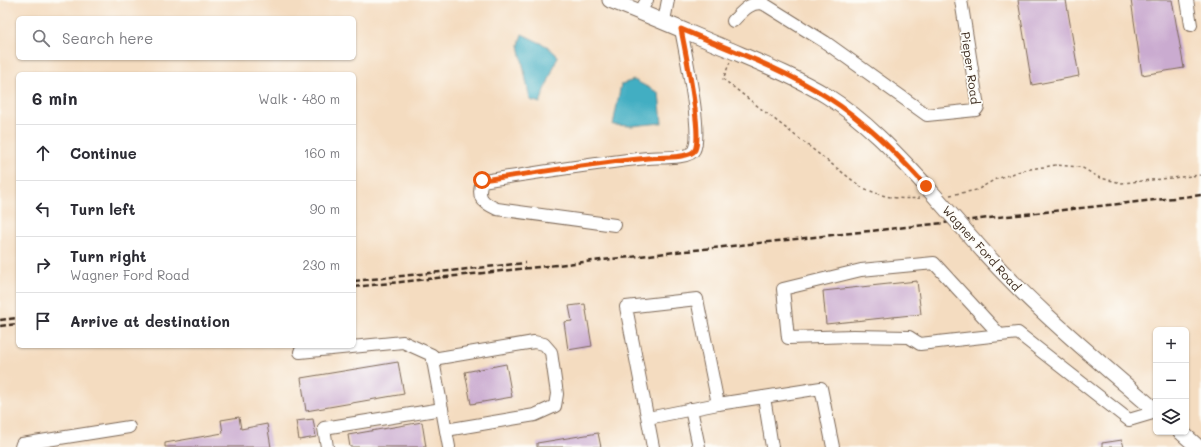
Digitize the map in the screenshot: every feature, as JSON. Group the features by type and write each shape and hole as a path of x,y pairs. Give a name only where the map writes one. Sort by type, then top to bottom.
{"main road":[{"name":"Wagner Ford Road","path":"610,0 644,6 664,21 800,81 851,113 884,141 926,191 1006,276 1042,311 1153,408"},
{"path":"1184,435 1198,447"}],"street":[{"path":"664,21 668,0"},
{"name":"Pieper Road","path":"733,21 748,6 759,2 764,4 825,42 927,115 976,110 978,108 961,0"},
{"path":"1187,0 1191,25"},
{"path":"615,226 497,209 484,202 480,196 482,180 648,158 688,155 693,151 697,140 681,29"},
{"path":"1000,335 934,263 861,270 783,289 788,338 853,336 909,337 920,344 1018,333 1129,420 1153,412"},
{"path":"653,447 626,307 697,299 718,404"},
{"path":"356,347 403,342 433,357 534,342 544,344 551,352 557,394 555,406 535,415 446,430"},
{"path":"300,352 341,348"},
{"path":"433,357 449,447"},
{"path":"648,418 718,404 821,388 833,447"},
{"path":"764,397 772,447"},
{"path":"326,447 324,428 442,409"},
{"path":"691,409 699,447"},
{"path":"22,447 22,444 129,428"}],"path":[{"path":"735,52 724,79 861,187 882,196 906,199 926,191"},
{"path":"946,196 977,190 996,179 1024,170 1056,165 1081,167 1100,178 1122,183 1201,175"}],"water":[{"path":"522,34 547,46 558,56 540,103 530,100 519,45"},
{"path":"634,80 659,93 662,123 631,126 613,125 621,84"}],"building":[{"path":"1018,0 1066,0 1079,76 1032,85"},
{"path":"1131,0 1172,0 1184,68 1142,75"},
{"path":"917,281 921,314 826,324 823,291"},
{"path":"585,304 592,346 568,350 564,322 572,321 569,306"},
{"path":"398,362 404,394 306,411 301,378"},
{"path":"506,364 512,397 471,404 465,372"},
{"path":"239,417 241,429 267,424 271,447 165,447 165,443 223,433 221,420"},
{"path":"313,419 316,437 299,440 296,421"},
{"path":"422,422 426,447 350,447 348,435"},
{"path":"598,433 601,447 537,447 537,443"},
{"path":"1122,440 1124,447 1102,447 1102,443"}],"railway":[{"path":"356,287 1201,195"},
{"path":"356,281 525,263"},
{"path":"0,320 16,318"},
{"path":"0,326 16,324"}],"route":[{"path":"482,180 648,158 688,155 694,150 697,140 695,116 681,29 771,67 828,97 851,113 884,141 926,186"}]}
